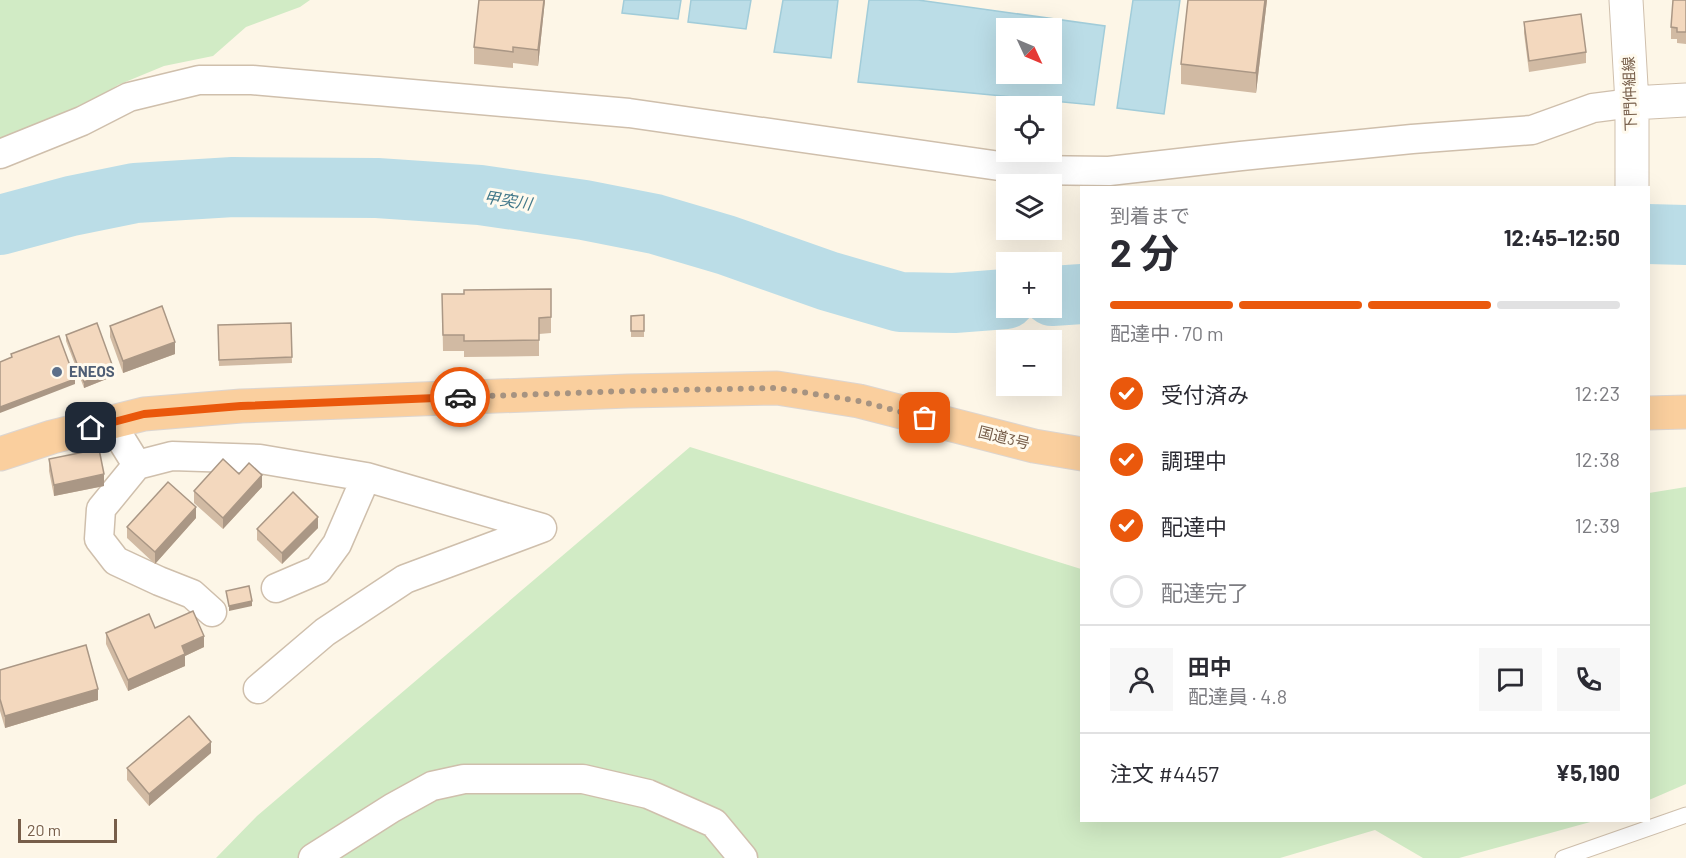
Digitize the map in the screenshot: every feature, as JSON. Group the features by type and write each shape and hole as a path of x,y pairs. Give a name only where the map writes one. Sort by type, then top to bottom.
{"highway":[{"name":"国道3号","path":"0,453 52,437 144,414 252,406 628,391 777,388 859,401 1034,446 1080,454"},
{"path":"1650,413 1686,412"}],"street":[{"name":"下門仲組線","path":"1626,0 1632,113 1632,186"},
{"path":"0,154 82,122 129,97 199,80 252,80 629,113 1028,170 1109,171 1412,139 1532,130 1593,108 1632,113 1686,100"},
{"path":"111,423 137,465"},
{"path":"212,612 192,594 159,582 116,561 99,538 101,509 137,465 172,456 260,459 366,477 542,528 405,579 325,632 258,689"},
{"path":"276,588 318,570 337,544 366,477"},
{"path":"313,858 392,808 432,786 464,779 583,779 648,794 714,823 742,858"}],"lane":[{"path":"1563,858 1686,815"}],"green space":[{"path":"0,0 310,0 300,7 246,27 213,56 164,66 118,85 71,115 0,142"},
{"path":"690,447 1080,569 1080,822 1590,822 1459,858 1423,858 1375,830 1280,858 216,858 257,816"},
{"path":"1686,487 1686,784 1650,800 1650,493"}],"water":[{"path":"624,0 681,0 678,19 622,13"},
{"path":"691,0 751,0 746,29 688,22"},
{"path":"783,0 838,0 831,58 774,52"},
{"path":"869,0 918,0 1047,18 996,18 996,84 1062,84 1062,20 1105,26 1094,105 1062,102 1062,96 1002,96 858,82"},
{"path":"1133,0 1180,0 1164,114 1117,108"}],"building":[{"path":"479,0 544,0 538,50 513,47 513,52 474,47"},
{"path":"1188,0 1265,0 1256,73 1181,64"},
{"path":"1673,0 1686,0 1686,32 1677,32 1677,28 1671,27"},
{"path":"1581,14 1586,52 1529,61 1524,22"},
{"path":"551,289 551,317 539,318 539,340 464,341 464,335 443,335 442,294 464,294 464,290"},
{"path":"162,306 175,342 123,361 110,326"},
{"path":"644,315 644,331 631,331 631,316"},
{"path":"97,323 114,370 84,382 66,335"},
{"path":"291,323 292,357 219,360 218,325"},
{"path":"59,336 75,379 0,407 0,362 12,357 11,354"},
{"path":"99,449 104,474 54,485 49,459"},
{"path":"223,459 239,474 249,463 262,475 223,518 194,491"},
{"path":"168,482 196,507 155,552 127,527"},
{"path":"293,492 318,517 282,553 257,529"},
{"path":"249,586 252,601 229,606 226,591"},
{"path":"193,611 204,636 182,646 185,654 128,680 106,633 149,614 155,628"},
{"path":"86,645 98,689 5,716 0,699 0,670"},
{"path":"189,716 211,742 149,794 127,768"}],"waterway":[{"name":"甲突川","path":"0,225 71,206 135,193 233,187 377,188 480,195 584,210 655,224 726,245 828,281 900,302 954,303 996,300"},
{"name":"甲突川","path":"1650,234 1686,235"},
{"name":"甲突川","path":"1062,295 1080,294"}],"way so far":[{"path":"460,397 777,388 859,401 925,418"}],"place":[{"name":"ENEOS","path":"57,372"}],"route":[{"path":"91,428 144,414 241,406 460,397"}]}
